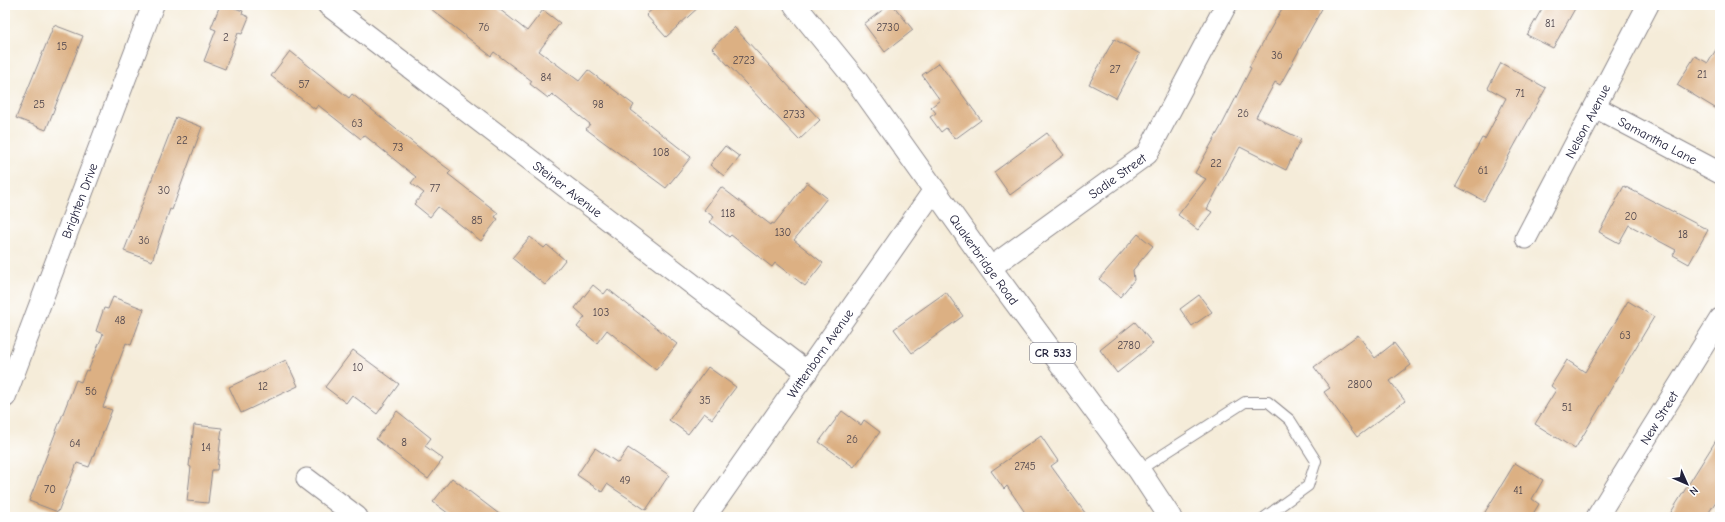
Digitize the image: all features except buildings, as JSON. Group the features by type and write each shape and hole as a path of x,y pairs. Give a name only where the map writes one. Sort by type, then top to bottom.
{"main road":[{"name":"Quakerbridge Road","path":"795,5 856,80 990,268 1139,470 1170,517"}],"street":[{"name":"Brighten Drive","path":"5,397 153,5"},
{"name":"Steiner Avenue","path":"328,5 807,372"},
{"name":"Sadie Street","path":"990,268 1146,154 1226,5"},
{"name":"Nelson Avenue","path":"1526,238 1648,5"},
{"name":"Samantha Lane","path":"1595,107 1720,173"},
{"name":"Wittenborn Avenue","path":"705,517 934,190"},
{"name":"New Street","path":"1597,517 1720,319"},
{"path":"307,479 357,517"}],"lane":[{"path":"1139,470 1244,402 1268,402 1290,420 1316,461 1308,486 1265,517"}]}
